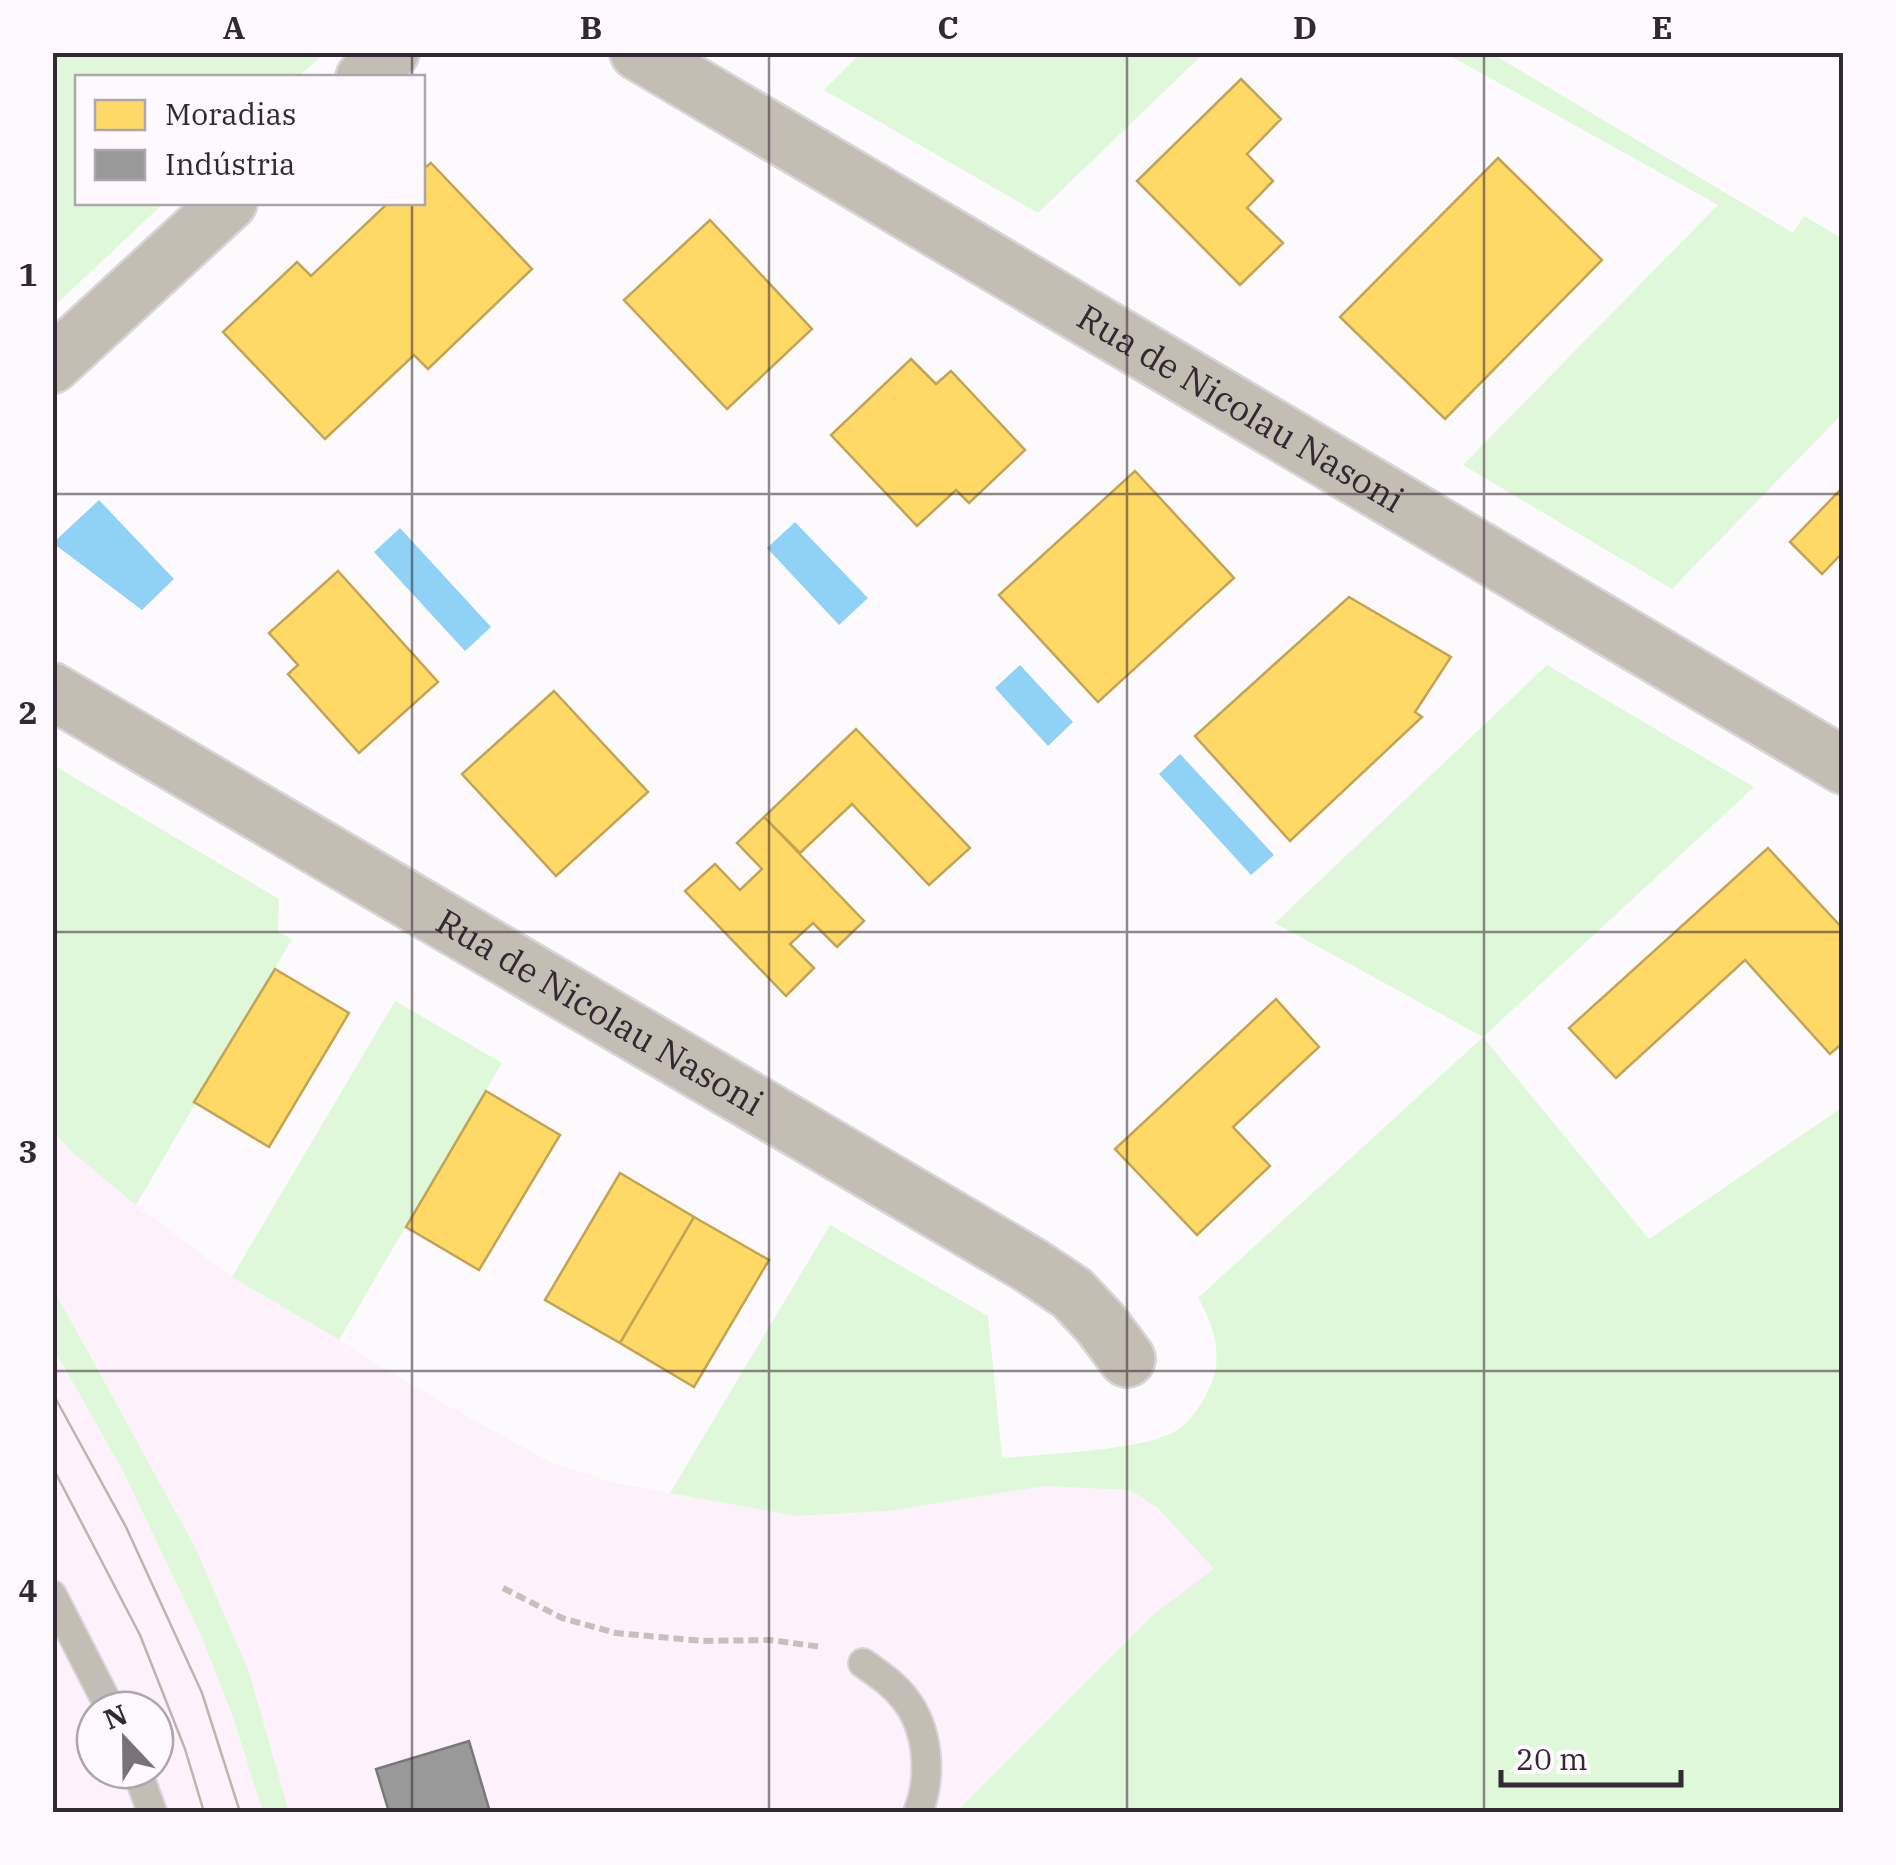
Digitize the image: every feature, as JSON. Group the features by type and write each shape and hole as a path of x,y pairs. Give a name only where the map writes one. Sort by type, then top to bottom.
{"street":[{"path":"367,75 391,52"},
{"name":"Rua de Nicolau Nasoni","path":"638,52 1844,766"},
{"path":"52,365 226,205"},
{"name":"Rua de Nicolau Nasoni","path":"52,691 1030,1265 1072,1293 1127,1360"}],"lane":[{"path":"52,1595 101,1690"},
{"path":"863,1663 890,1682 907,1701 922,1734 927,1766 918,1812"}],"path":[{"path":"503,1588 562,1618 616,1633 703,1641 770,1640 822,1648 863,1663"}],"shaded area":[{"path":"52,1131 136,1205 232,1277 550,1462 615,1483 797,1516 887,1511 1044,1486 1130,1490 1158,1508 1215,1570 1153,1615 956,1812 289,1812 249,1672 196,1549 53,1286"},
{"path":"52,1348 123,1471 200,1633 232,1714 263,1812 53,1812"}],"green space":[{"path":"53,52 325,52 300,75 75,75 75,205 162,205 53,307"},
{"path":"861,52 1204,53 1038,213 824,90"},
{"path":"1445,53 1491,53 1793,233 1804,216 1843,239 1843,413 1672,589 1463,465 1718,205"},
{"path":"1547,665 1754,787 1483,1037 1275,923"},
{"path":"53,765 279,899 278,932 292,939 136,1205 73,1153 53,1131"},
{"path":"395,1001 502,1063 339,1340 232,1277"},
{"path":"1483,1037 1649,1239 1843,1107 1843,1812 956,1812 1153,1615 1214,1569 1158,1508 1130,1490 1044,1486 887,1511 797,1516 670,1493 830,1225 988,1316 1002,1458 1142,1443 1177,1430 1192,1416 1210,1387 1217,1353 1209,1319 1198,1298"},
{"path":"52,1286 196,1549 249,1672 289,1812 263,1812 232,1714 200,1633 123,1471 53,1348"}],"water":[{"path":"99,500 174,579 142,610 53,543"},
{"path":"795,522 868,598 839,625 767,548"},
{"path":"400,528 491,627 465,651 374,552"},
{"path":"1020,665 1073,722 1048,746 995,688"},
{"path":"1180,754 1274,855 1251,875 1159,774"}],"building: Moradias":[{"path":"1241,79 1281,119 1247,154 1273,181 1247,208 1283,243 1240,285 1137,181"},
{"path":"1498,158 1602,260 1445,419 1340,317"},
{"path":"431,163 532,269 428,369 414,355 325,439 223,332 297,262 311,276 386,205 425,205 425,168"},
{"path":"710,220 812,329 727,409 624,300"},
{"path":"911,359 936,384 951,371 1025,450 969,503 956,490 917,526 831,435"},
{"path":"1135,471 1234,578 1098,702 999,595"},
{"path":"1844,486 1844,551 1822,574 1790,542"},
{"path":"338,571 438,682 359,753 288,674 298,665 269,633"},
{"path":"1349,597 1451,657 1415,712 1422,717 1290,841 1195,736"},
{"path":"554,691 648,792 556,876 462,774"},
{"path":"856,729 970,848 929,885 852,804 800,853 764,817"},
{"path":"764,817 864,921 837,947 813,923 790,944 814,968 786,996 685,891 715,864 740,890 762,869 737,843"},
{"path":"1768,848 1844,930 1844,1042 1830,1054 1745,960 1616,1078 1569,1028"},
{"path":"275,969 349,1013 269,1147 194,1102"},
{"path":"1276,999 1319,1047 1233,1127 1270,1166 1197,1235 1115,1149"},
{"path":"486,1091 560,1135 479,1270 406,1227"},
{"path":"620,1173 694,1217 620,1343 545,1300"},
{"path":"694,1217 769,1260 694,1387 620,1343"}],"building: Indústria":[{"path":"469,1741 490,1812 389,1812 376,1769"}],"tram line":[{"path":"52,1392 126,1527 202,1693 240,1812"},
{"path":"52,1466 140,1635 185,1749 204,1812"}]}
